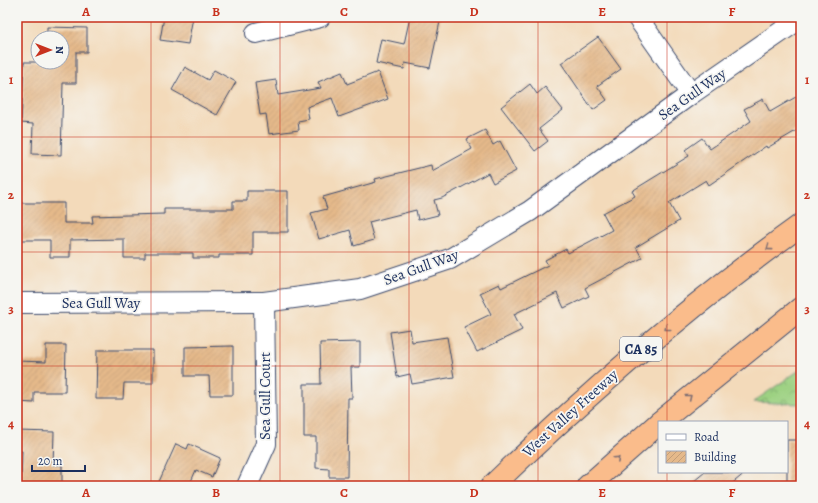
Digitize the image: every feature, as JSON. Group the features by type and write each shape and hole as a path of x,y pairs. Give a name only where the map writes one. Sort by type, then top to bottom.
{"highway":[{"name":"West Valley Freeway","path":"492,486 541,438 641,349 752,260 801,225"},
{"path":"660,421 801,308"},
{"path":"588,486 658,423"}],"street":[{"path":"256,34 320,17"},
{"path":"637,17 691,94"},
{"name":"Sea Gull Way","path":"17,303 264,302 360,289 450,259 530,211 691,94 801,18"},
{"name":"Sea Gull Court","path":"247,486 266,444 264,302"}],"green space":[{"path":"801,369 801,404 753,402"}],"building":[{"path":"164,17 193,17 188,44 160,40"},
{"path":"410,17 441,17 430,68 405,63 404,69 376,63 381,39 404,44"},
{"path":"47,27 87,28 87,52 76,52 76,83 63,83 61,155 32,154 33,124 21,123 24,62 30,62 30,70 70,70 70,30 47,30"},
{"path":"598,37 621,69 597,86 607,100 593,110 561,63"},
{"path":"185,67 208,80 214,70 236,82 217,115 172,90"},
{"path":"342,72 347,84 378,72 388,99 339,117 332,98 307,107 309,119 298,121 299,130 269,134 266,114 260,115 255,83 276,80 278,95 321,88 318,82"},
{"path":"530,84 537,94 545,87 563,110 539,129 548,141 535,151 501,107"},
{"path":"801,94 801,128 767,148 766,146 709,185 706,180 669,203 679,221 636,247 642,258 585,288 589,296 564,308 557,293 514,314 522,330 477,352 464,327 491,314 480,293 499,284 501,288 548,265 545,260 566,249 568,253 612,230 603,213 635,196 632,191 689,156 685,150 702,138 710,149 751,121 744,109 763,99 770,112"},
{"path":"485,130 493,145 500,141 516,171 493,183 488,173 442,198 434,200 438,215 418,220 416,210 369,222 374,240 354,246 350,230 319,239 311,213 327,209 323,197 376,182 375,179 431,165 432,171 472,149 467,139"},
{"path":"247,191 288,191 288,232 253,232 253,255 219,255 219,258 193,258 193,253 145,253 145,258 124,258 124,239 70,240 70,257 50,257 50,240 19,240 19,203 64,203 64,223 93,223 92,216 164,214 164,209 233,209 233,201 247,201"},
{"path":"410,329 412,342 447,337 454,377 412,384 410,374 397,377 390,332"},
{"path":"360,342 360,367 351,367 352,398 348,398 347,477 329,477 329,469 316,468 316,437 304,437 304,384 321,384 320,343"},
{"path":"46,345 66,345 65,392 34,392 34,403 17,402 17,361 46,362"},
{"path":"233,346 233,395 210,395 209,376 185,376 185,347"},
{"path":"97,350 153,350 153,383 124,383 123,399 96,399"},
{"path":"17,431 54,432 53,465 62,465 62,486 21,486 22,451 17,451"},
{"path":"788,440 801,440 801,483 787,483"},
{"path":"176,444 187,449 189,444 220,458 212,477 196,470 189,486 157,486"},
{"path":"704,473 745,473 729,486 688,486"}]}
